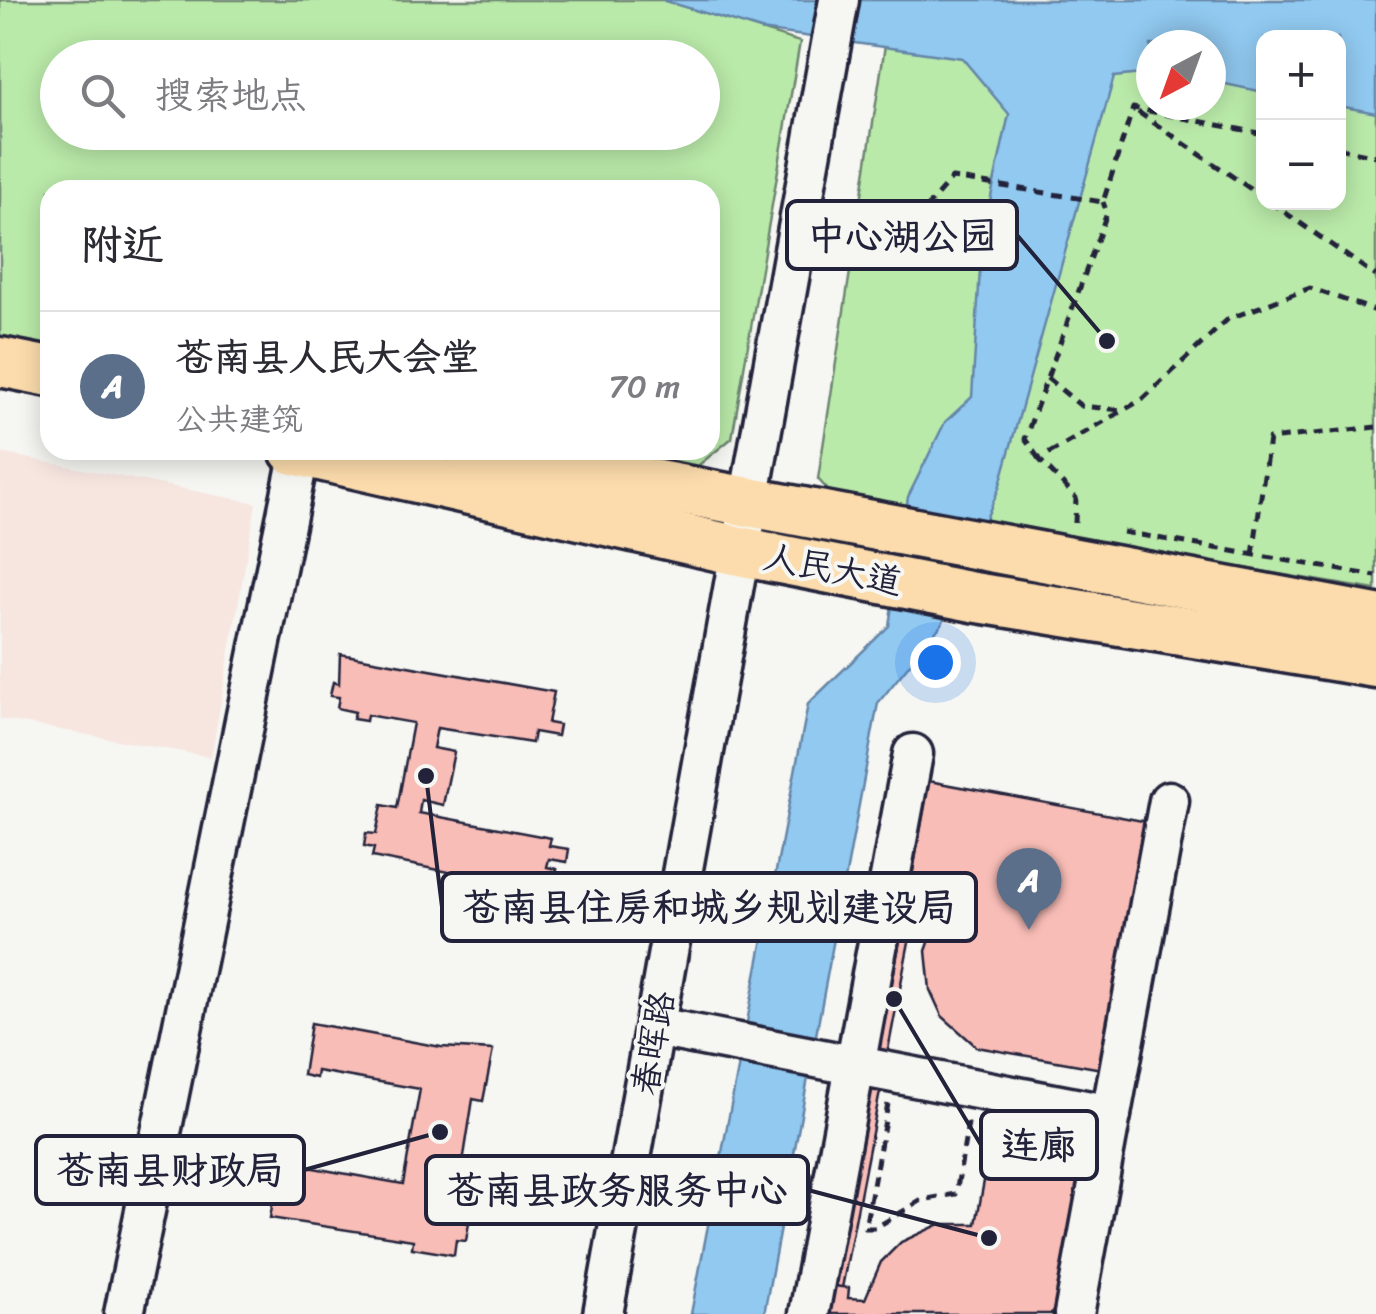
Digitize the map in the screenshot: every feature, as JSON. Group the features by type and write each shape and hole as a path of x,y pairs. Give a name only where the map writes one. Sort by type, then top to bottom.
{"main road":[{"path":"0,362 40,370"},
{"path":"0,396 40,403"},
{"name":"人民大道","path":"353,460 743,530 1376,619"},
{"name":"人民大道","path":"504,460 973,598 1376,664"}],"street":[{"name":"春晖路","path":"603,1314 839,3"},
{"path":"124,1314 295,460"},
{"path":"809,1314 912,754"},
{"path":"1074,1314 1170,802"},
{"path":"654,1040 1110,1125"},
{"path":"852,1077 889,1094 970,1109 1110,1125"}],"path":[{"path":"1133,108 1256,132"},
{"path":"1133,108 1256,193"},
{"path":"1074,524 1076,498 1039,459 1026,438 1107,213 1103,202 1133,108"},
{"path":"1346,150 1376,156"},
{"path":"798,225 884,256 952,178 1103,202"},
{"path":"1281,210 1376,276"},
{"path":"1039,459 1144,399 1228,320 1310,288 1376,311"},
{"path":"1047,378 1081,406 1124,410"},
{"path":"1253,554 1270,439 1376,427"},
{"path":"889,1094 865,1228 875,1228 922,1200 956,1194 970,1109"}],"shaded area":[{"path":"0,453 256,503 211,757 0,719"}],"green space":[{"path":"0,0 662,0 800,42 732,438 720,448 720,180 40,180 40,345 0,337"},
{"path":"892,0 1376,0 1376,590 838,501 818,479"},
{"path":"646,460 705,460 694,469"}],"water":[{"path":"662,0 1376,0 1376,113 1346,107 1346,30 1256,30 1256,91 1226,84 1226,30 1136,30 1136,75 1114,77 999,488 942,624 878,703 764,1314 691,1314 808,704 889,626 908,497 945,422 972,397 982,238 1009,114 962,58 761,30"}],"building":[{"path":"340,654 554,692 548,723 559,725 557,736 534,732 532,743 437,728 433,748 454,752 443,805 421,800 419,813 551,838 549,846 569,849 567,862 549,859 547,867 557,869 552,892 372,857 374,848 364,846 366,833 376,834 382,805 397,808 413,723 367,715 366,721 353,719 355,712 337,708 339,697 330,696 333,682 339,684"},
{"path":"929,781 1148,822 1102,1069 977,1047 942,1016 930,990 926,951 946,895 910,888"},
{"path":"910,888 919,890 842,1288 834,1286"},
{"path":"311,1023 441,1047 493,1050 483,1101 473,1099 454,1220 469,1223 466,1241 456,1240 454,1255 412,1248 413,1240 270,1218 280,1162 403,1184 420,1089 317,1071 316,1078 303,1075"},
{"path":"987,1165 1080,1182 1056,1314 829,1314 834,1286 849,1288 848,1298 865,1299 881,1262 901,1242 940,1224 976,1224"}],"place":[{"name":"中心湖公园","path":"1107,341"},
{"name":"苍南县住房和城乡规划建设局","path":"426,776"},
{"name":"苍南县人民大会堂","path":"1029,930"},
{"name":"连廊","path":"894,999"},
{"name":"苍南县财政局","path":"440,1132"},
{"name":"苍南县政务服务中心","path":"989,1238"}]}
